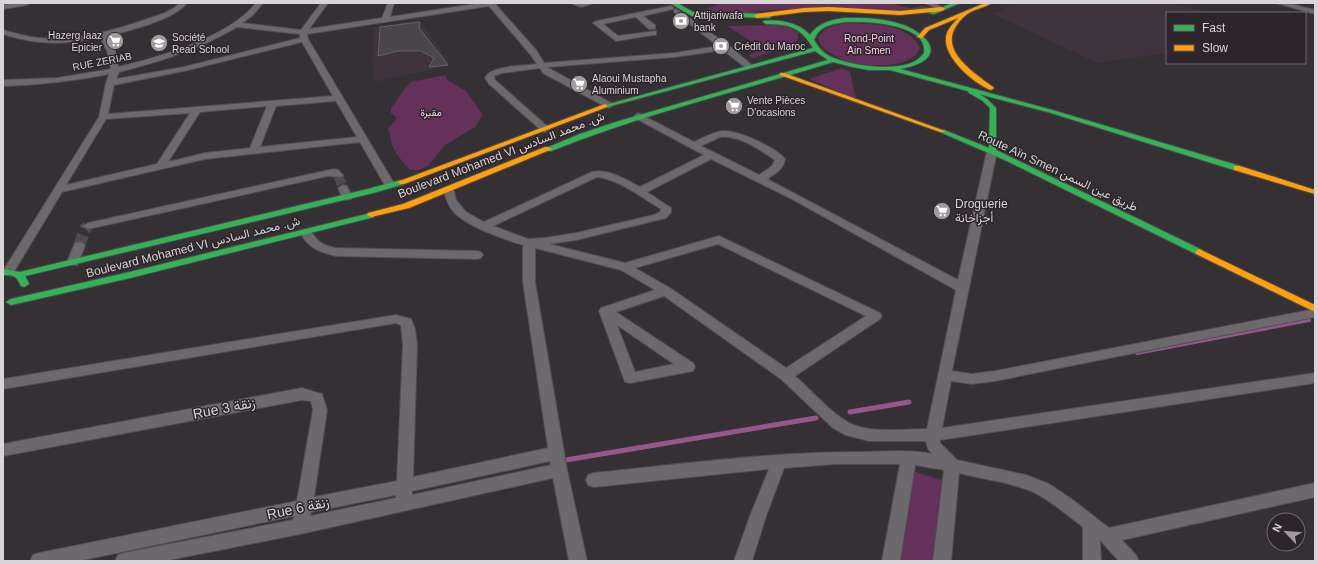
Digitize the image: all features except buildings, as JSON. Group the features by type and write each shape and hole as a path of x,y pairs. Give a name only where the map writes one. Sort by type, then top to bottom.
{"main road":[{"path":"891,24 915,20 957,3"},
{"path":"920,37 926,29 989,3"},
{"path":"671,6 692,14 701,15 805,19"},
{"path":"671,6 690,18 701,20 725,22 778,22 788,24 805,30 816,49 833,60 863,67 890,68 925,66 991,88 1160,136 1315,183"},
{"path":"757,16 810,10 900,13 942,9"},
{"path":"964,14 949,37 950,47 957,60 991,88"},
{"path":"817,21 831,23 857,20 891,24 907,29 920,37 926,44 928,49 925,66"},
{"path":"811,40 812,34 816,29 831,23"},
{"name":"Boulevard Mohamed VI ش. محمد السادس","path":"18,275 345,192 390,185 408,180 608,105 816,49"},
{"name":"Boulevard Mohamed VI ش. محمد السادس","path":"11,302 306,232 406,206 592,132 638,116 833,60"},
{"path":"890,68 1025,105 1315,192"},
{"name":"Route Aïn Smen طريق عين السمن","path":"782,74 992,151 1067,186 1315,309"},
{"path":"959,86 985,100 993,108 992,151"},
{"path":"1008,111 1012,108 1025,105"},
{"path":"992,151 1001,122"},
{"path":"3,307 11,302 23,286 24,280 18,275 5,272"}],"street":[{"path":"5,6 27,3"},
{"path":"3,32 14,36 50,40 104,35 161,17 174,11 184,3"},
{"name":"RUE ZERIAB","path":"3,83 53,80 115,71 170,54 199,44 236,25 250,15 260,3"},
{"path":"304,35 325,3"},
{"path":"385,20 392,3"},
{"path":"110,83 184,69 304,35 454,6 493,3 533,52 546,71 608,105"},
{"path":"574,3 591,3"},
{"path":"928,3 942,9"},
{"path":"1279,3 1315,12"},
{"path":"637,15 653,30 616,39 597,24 671,6 749,66"},
{"path":"236,25 304,35"},
{"path":"5,272 103,117 110,83 115,71 111,51 104,35"},
{"path":"304,35 390,185"},
{"path":"545,129 489,78 490,75 497,71 541,65 697,52 725,47"},
{"path":"103,117 339,98"},
{"path":"254,152 272,103"},
{"path":"160,167 197,109"},
{"path":"638,116 711,155 794,196 962,288"},
{"path":"694,146 715,136 726,133 743,139 780,159 781,163 778,167 760,179"},
{"path":"58,190 205,156 254,152 364,139"},
{"path":"891,561 909,458 933,440 962,288 992,151"},
{"path":"639,192 711,155"},
{"path":"88,226 328,173 334,172 338,175"},
{"path":"484,226 596,174 608,175 666,208 666,212 663,216 656,218 563,238 540,242 529,242"},
{"path":"449,190 451,200 462,214 484,226 516,239 625,267 666,291 786,375 832,419 851,431 869,435 933,440 1315,378"},
{"path":"306,232 310,242 316,246 336,252 477,255"},
{"path":"625,267 719,240 876,316 786,375"},
{"path":"529,242 529,282 556,453 578,561"},
{"path":"73,262 79,246"},
{"path":"606,311 666,291"},
{"path":"606,311 644,337 688,367 630,378 606,311"},
{"path":"946,375 972,378 995,376 1315,313"},
{"path":"3,384 396,319 406,322 409,329 405,486 403,504"},
{"name":"Rue 3 زنقة","path":"3,450 302,394 310,395 317,398 320,410 300,526"},
{"path":"933,440 952,465 942,561"},
{"name":"Rue 6 زنقة","path":"39,561 405,486 556,453"},
{"path":"594,480 741,464 835,458 909,458 952,465 1026,482 1043,489 1067,505 1107,536 1130,561"},
{"path":"743,561 758,516 779,462"},
{"name":"Rue 6 زنقة","path":"124,561 300,526 559,470"},
{"path":"1107,536 1315,490"},
{"path":"1091,524 1092,561"}],"shaded area":[{"path":"1014,3 1174,3 1204,12 1166,12 1166,53 1097,63 993,14"},
{"path":"419,20 451,65 375,82 372,65 374,27"}],"green space":[{"path":"722,3 892,3 909,8 923,6 929,8 894,10 780,9 737,13 716,12 706,9"},
{"name":"Rond-Point Ain Smen","path":"846,23 877,24 897,29 914,39 920,47 914,56 902,62 886,65 868,65 850,62 835,56 823,48 818,37 830,27"},
{"path":"777,25 790,28 798,32 798,39 795,43 752,58 749,56 760,47 727,26"},
{"path":"842,68 850,72 856,99 809,79"},
{"name":"مقبرة","path":"446,75 447,80 466,91 483,115 475,127 445,145 428,166 419,170 410,170 399,157 392,145 388,129 397,118 391,113 391,108 410,82"},
{"path":"913,471 944,481 938,561 896,561"}],"waterway":[{"path":"1137,353 1309,320"},
{"path":"850,412 909,402"},
{"path":"566,460 816,418"}],"tunnel":[{"path":"338,175 343,188"},
{"path":"79,246 85,229 88,226"}],"traffic: fast":[{"path":"673,3 692,14 769,16"},
{"path":"932,13 957,3"},
{"path":"845,20 888,22 910,29 925,42 927,46 927,53 923,58 913,64 885,68 853,66 826,57 817,50 811,40 813,35 816,30 824,25 845,20"},
{"path":"766,22 786,23 792,25 802,30 811,40"},
{"path":"605,106 816,49"},
{"path":"548,149 618,123 833,60"},
{"path":"890,68 1050,111 1237,168"},
{"path":"971,92 985,100 993,108 992,151"},
{"path":"942,131 1010,159 1199,252"},
{"path":"19,275 370,191 401,182"},
{"path":"11,302 130,275 371,215"},
{"path":"3,272 10,272 19,275 24,284"}],"traffic: slow":[{"path":"920,37 927,29 989,3"},
{"path":"757,16 804,10 829,9 900,13 942,9"},
{"path":"964,14 951,31 949,45 952,53 963,67 991,88"},
{"path":"782,74 942,131"},
{"path":"401,182 605,106"},
{"path":"371,215 406,206 548,149"},
{"path":"1237,168 1315,192"},
{"path":"1199,252 1315,309"}],"place":[{"name":"Attijariwafa bank","path":"681,21"},
{"name":"Hazerg Iaaz Epicier","path":"115,41"},
{"name":"Société Read School","path":"159,43"},
{"name":"Crédit du Maroc","path":"721,46"},
{"name":"Alaoui Mustapha Aluminium","path":"579,84"},
{"name":"Vente Pièces D'ocasions","path":"734,106"},
{"name":"Droguerie أجزاخانة","path":"942,211"}]}
